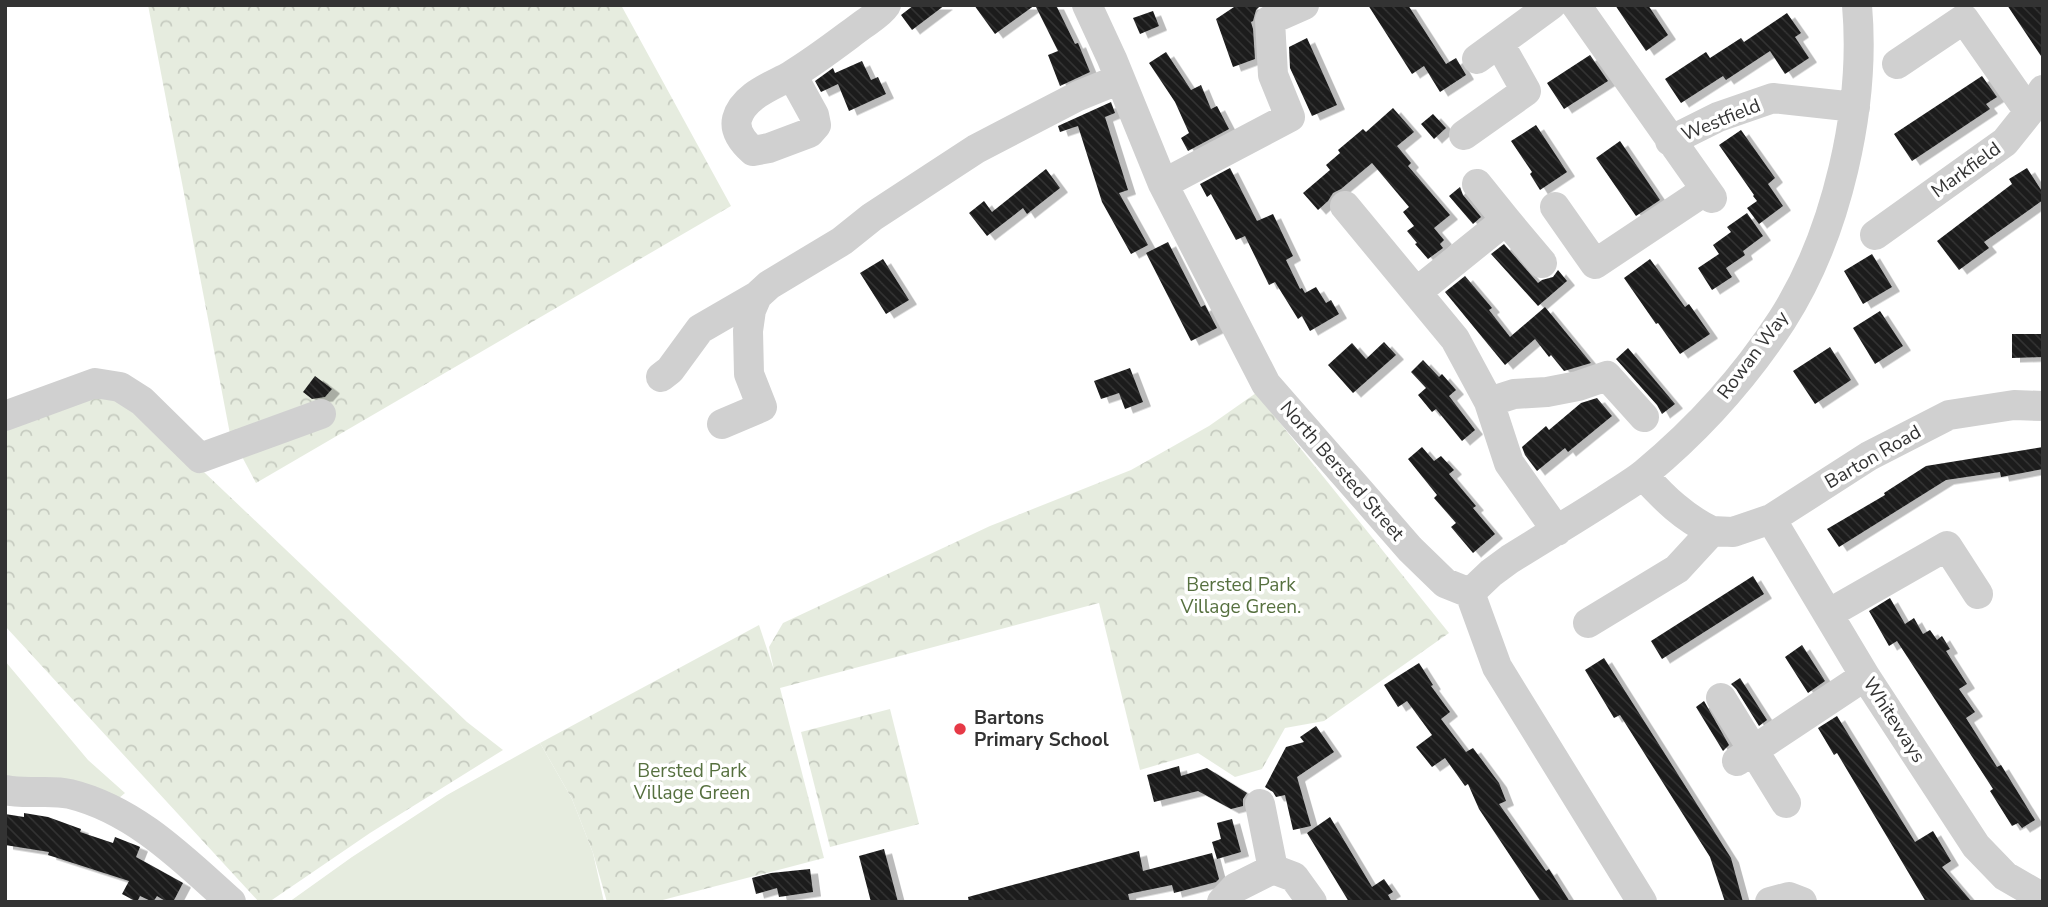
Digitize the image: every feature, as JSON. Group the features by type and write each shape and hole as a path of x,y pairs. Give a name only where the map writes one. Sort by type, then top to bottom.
{"street":[{"path":"792,75 886,5"},
{"name":"North Bersted Street","path":"1087,5 1163,184 1266,384 1410,549 1445,583 1470,593"},
{"path":"1163,184 1290,117 1273,75 1270,20 1304,5"},
{"path":"1464,135 1526,91 1488,51 1551,5"},
{"name":"Westfield","path":"1555,206 1595,264 1709,194 1576,5"},
{"name":"Rowan Way","path":"1470,593 1510,559 1643,475 1731,388 1782,319 1812,263 1846,162 1859,66 1857,5"},
{"path":"1897,65 1964,19 2036,101"},
{"path":"661,377 670,370 699,329 842,242 872,217 976,149 1078,96 1120,79"},
{"name":"Westfield","path":"1670,141 1718,117 1773,99 1855,107"},
{"name":"Markfield","path":"1875,235 2005,142 2036,101"},
{"path":"1477,184 1542,263"},
{"path":"1345,206 1455,339 1489,402 1508,463 1557,531"},
{"path":"1418,292 1506,220"},
{"path":"722,424 762,407 749,374 747,355 751,310 757,296"},
{"path":"1489,402 1514,394 1547,392 1578,386 1607,376 1644,417"},
{"path":"5,416 95,383 120,387 142,401 200,458 321,414"},
{"name":"Barton Road","path":"1712,531 1733,532 1771,519 1869,456 1949,415 2014,405 2043,406"},
{"path":"1588,623 1677,569 1712,531 1694,523 1643,475"},
{"name":"Whiteways","path":"1771,519 1865,676 1976,846 2005,876 2043,898"},
{"path":"1828,614 1947,546 1978,594"},
{"path":"1470,593 1497,667 1642,902"},
{"path":"1745,755 1865,676"},
{"path":"1721,698 1745,755 1786,803"},
{"path":"5,790 68,793 137,822 173,849 231,902"},
{"path":"1260,804 1273,869"},
{"path":"1222,902 1235,888 1273,869 1294,877 1312,902"},
{"path":"1770,902 1789,897 1802,902"}],"green space":[{"path":"148,5 621,5 731,206 256,483 230,434"},
{"path":"95,393 125,397 467,722 503,750 370,833 269,902 259,902 5,626 5,426"},
{"name":"Bersted Park Village Green.","path":"1256,393 1449,633 1324,721 1285,728 1262,769 1235,777 1198,753 1140,770 1099,603 780,688 824,858 655,902 607,902 593,853 572,799 540,743 759,625 774,670 769,647 783,623 990,526 1131,470 1209,426"},
{"path":"5,661 88,760 125,793 119,798 5,778"},
{"path":"890,709 919,824 830,847 801,732"},
{"path":"540,743 572,799 593,853 604,902 289,902 447,795"}],"building":[{"path":"914,5 945,5 912,30 901,15"},
{"path":"974,5 1035,5 995,34"},
{"path":"1035,5 1056,5 1075,44 1078,43 1090,72 1060,86 1048,55 1058,51"},
{"path":"1237,5 1261,5 1251,22 1255,59 1233,67 1216,19"},
{"path":"1368,5 1408,5 1446,64 1456,58 1466,75 1440,92 1424,66 1412,74"},
{"path":"1615,5 1648,5 1668,35 1646,51"},
{"path":"2007,5 2043,5 2043,59"},
{"path":"1153,11 1159,26 1140,34 1133,18"},
{"path":"1787,13 1801,33 1795,37 1809,58 1785,74 1770,51 1726,80 1723,76 1681,103 1665,79 1706,52 1710,58 1741,38 1744,42"},
{"path":"1307,38 1337,105 1312,116 1290,68 1289,47"},
{"path":"1166,52 1191,90 1201,85 1211,109 1217,106 1229,129 1188,151 1181,138 1189,133 1175,102 1149,63"},
{"path":"1590,55 1608,81 1564,109 1547,83"},
{"path":"862,61 871,80 878,77 886,94 849,111 838,84 821,92 815,81 833,68 835,73"},
{"path":"1982,76 1997,97 1986,104 1990,109 1912,161 1894,134"},
{"path":"1111,102 1115,113 1105,117 1128,190 1119,193 1148,245 1131,254 1102,202 1078,126 1060,132 1058,126"},
{"path":"1393,108 1414,132 1397,146 1411,163 1408,166 1450,215 1434,228 1444,240 1440,244 1443,248 1428,259 1407,231 1414,226 1403,212 1409,207 1372,163 1333,193 1318,210 1303,193 1330,170 1326,165 1340,153 1338,150 1363,129 1366,132"},
{"path":"1433,114 1446,128 1434,139 1421,124"},
{"path":"1536,125 1567,172 1540,190 1530,174 1532,172 1511,141"},
{"path":"1741,130 1775,178 1768,184 1783,206 1759,224 1747,208 1757,201 1754,195 1719,145"},
{"path":"1620,141 1660,200 1636,216 1596,158"},
{"path":"1230,168 1257,221 1273,214 1293,256 1286,260 1300,289 1305,293 1316,287 1326,303 1331,300 1339,314 1310,331 1302,316 1298,319 1275,282 1269,285 1245,236 1236,240 1211,194 1207,197 1200,184"},
{"path":"2027,168 2043,193 2043,200 1984,242 1989,248 1959,270 1937,241 2012,184 2009,179"},
{"path":"1046,169 1060,188 1027,214 1023,208 987,236 969,213 984,201 992,212"},
{"path":"1460,187 1463,195 1481,217 1473,224 1449,196"},
{"path":"1747,213 1763,236 1743,251 1745,255 1726,268 1732,277 1712,290 1698,268 1719,254 1713,245 1731,232 1727,227"},
{"path":"1168,242 1201,307 1205,305 1217,328 1191,341 1146,253"},
{"path":"1504,244 1538,283 1553,277 1558,270 1567,281 1538,306 1491,254"},
{"path":"1872,254 1892,287 1863,304 1844,271"},
{"path":"883,259 909,300 886,314 860,273"},
{"path":"1650,259 1685,307 1689,304 1710,334 1680,354 1624,278"},
{"path":"1465,276 1492,308 1489,310 1510,337 1545,307 1591,363 1564,371 1535,339 1505,365 1445,292"},
{"path":"1880,311 1903,346 1875,364 1853,328"},
{"path":"2012,334 2043,334 2043,357 2012,358"},
{"path":"1384,342 1396,355 1353,393 1328,365 1352,343 1366,359"},
{"path":"1830,347 1851,380 1815,404 1793,371"},
{"path":"1628,348 1675,404 1662,414 1616,359"},
{"path":"1423,360 1439,377 1442,374 1456,390 1449,396 1475,430 1462,441 1436,409 1432,412 1418,395 1426,388 1411,372"},
{"path":"1130,368 1143,402 1125,409 1119,393 1101,399 1094,381"},
{"path":"315,376 332,389 325,397 312,399 303,392"},
{"path":"1597,398 1612,416 1568,452 1565,448 1537,471 1522,447 1546,426 1549,430 1581,403"},
{"path":"1422,447 1434,461 1441,456 1454,470 1449,474 1495,534 1473,553 1451,527 1456,523 1434,498 1437,495 1408,459"},
{"path":"2043,447 2043,469 2001,477 2000,472 1946,480 1839,547 1827,529 1885,495 1884,493 1926,466"},
{"path":"1753,576 1764,594 1662,659 1651,641"},
{"path":"1890,598 1905,624 1914,618 1923,634 1930,630 1937,640 1942,636 1950,649 1946,651 1967,684 1959,689 1975,712 1966,718 1997,767 2001,765 2035,820 2022,828 2018,823 2012,826 1990,791 1993,789 1897,641 1889,646 1869,611"},
{"path":"1802,645 1825,681 1808,693 1785,657"},
{"path":"1604,658 1731,858 1743,902 1725,902 1710,857 1620,715 1614,718 1585,670"},
{"path":"1419,663 1433,685 1431,686 1450,712 1441,719 1466,752 1473,748 1499,783 1506,801 1499,804 1546,871 1549,869 1570,902 1541,902 1479,809 1468,784 1465,786 1445,758 1432,767 1416,747 1432,735 1407,701 1398,707 1384,685"},
{"path":"1740,678 1767,720 1759,726 1731,684"},
{"path":"1704,701 1729,745 1723,751 1696,707"},
{"path":"1837,716 1915,842 1933,831 1951,861 1942,867 1972,902 1926,902 1837,753 1834,755 1818,728"},
{"path":"1316,726 1334,752 1297,777 1311,826 1293,830 1285,795 1276,797 1265,787 1286,747 1304,742 1300,737"},
{"path":"1179,766 1181,776 1207,768 1247,793 1243,806 1231,809 1198,791 1154,802 1147,775"},
{"path":"24,813 48,817 113,843 115,837 138,846 140,847 136,857 183,883 173,902 167,902 157,896 153,902 140,896 137,902 122,894 129,881 48,855 49,852 5,845 5,814 24,817"},
{"path":"1330,817 1372,887 1384,879 1393,892 1388,895 1392,902 1349,902 1307,833"},
{"path":"1232,819 1241,852 1217,859 1212,842 1221,839 1217,823"},
{"path":"884,849 898,902 871,902 859,856"},
{"path":"1139,851 1143,871 1212,853 1219,879 1174,893 1172,885 1128,894 1130,902 969,902 968,897"},
{"path":"810,869 813,892 779,897 777,888 756,894 752,878"}],"place":[{"name":"Bartons Primary School","path":"960,729"}],"park label":[{"name":"Bersted Park Village Green","path":"692,782"}]}
